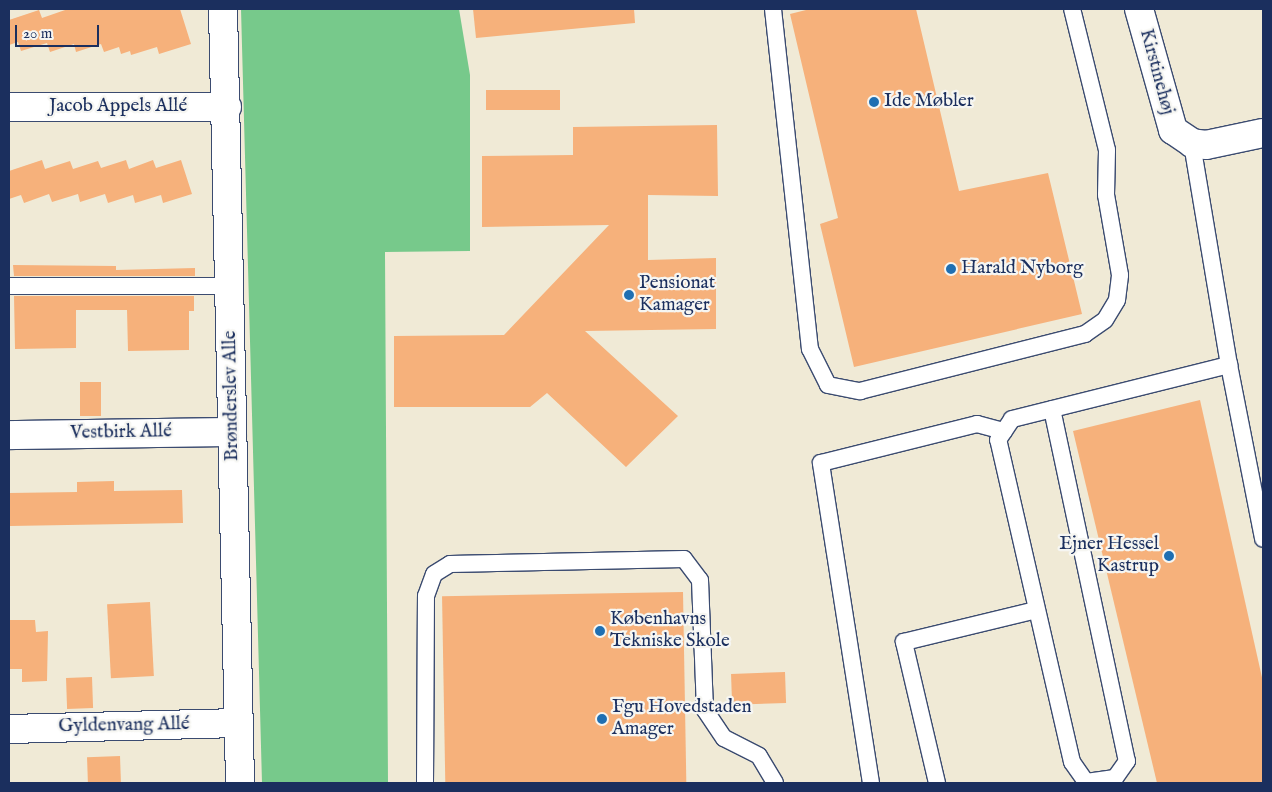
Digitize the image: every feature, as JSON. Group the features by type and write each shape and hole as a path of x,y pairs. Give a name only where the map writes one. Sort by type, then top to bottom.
{"street":[{"name":"Brønderslev Alle","path":"223,9 227,107 240,783"},
{"name":"Kirstinehøj","path":"1139,9 1163,107 1173,130 1192,143"},
{"name":"Jacob Appels Allé","path":"9,107 227,107"},
{"path":"1192,143 1206,145 1263,133"},
{"name":"Vestbirk Allé","path":"9,435 232,432"},
{"name":"Gyldenvang Allé","path":"9,729 239,723"}],"lane":[{"path":"773,9 810,349 821,378 837,389 860,391 1096,329 1120,289 1106,195 1107,150 1072,9"},
{"path":"1192,143 1229,365 1263,539"},
{"path":"9,286 230,286"},
{"path":"1052,409 1127,761 1115,778 1085,783 1072,762 1004,475 998,440 1012,419 1052,409 1229,365"},
{"path":"871,783 821,463 977,424 1004,431"},
{"path":"425,783 426,596 434,574 450,564 684,558 700,580 706,710 724,738 759,756 775,783"},
{"path":"937,783 904,642 1036,610"}],"green space":[{"path":"241,9 459,9 470,75 470,251 385,252 388,783 262,783"}],"building":[{"path":"68,9 180,9 191,44 159,54 157,47 131,55 130,51 121,54 119,47 104,52 101,44 76,52 74,44 50,52 47,43 21,51 18,42 9,45 9,20 39,10 42,18"},
{"path":"473,9 634,9 635,23 476,38"},
{"path":"810,9 916,9 959,191 1048,173 1082,314 854,367 820,224 838,218 790,14"},
{"path":"486,90 560,90 560,110 486,110"},
{"name":"Pensionat Kamager","path":"717,125 718,196 648,195 648,260 716,258 716,329 585,331 678,416 626,467 547,393 530,407 394,407 394,336 504,335 609,225 482,227 482,156 573,155 573,127"},
{"path":"42,160 45,169 70,161 73,169 98,161 101,168 126,160 129,169 153,160 156,168 181,160 192,194 163,203 161,195 135,203 133,195 108,203 105,194 80,202 78,194 52,202 49,194 24,203 21,195 9,199 9,171"},
{"path":"13,265 116,266 116,270 195,268 195,276 14,276"},
{"path":"14,296 194,296 194,311 189,311 189,350 128,351 127,310 76,310 76,348 15,349"},
{"path":"80,382 101,382 101,416 80,416"},
{"name":"Ejner Hessel Kastrup","path":"1200,400 1263,682 1263,783 1157,783 1073,431"},
{"path":"114,481 114,491 182,490 183,523 10,526 9,493 77,492 77,482"},
{"path":"683,592 686,783 445,783 442,596"},
{"path":"150,602 154,676 111,678 107,604"},
{"path":"9,620 35,620 36,632 48,631 47,681 22,682 22,669 9,669"},
{"path":"785,672 786,703 732,705 731,674"},
{"path":"92,677 93,708 67,709 66,678"},
{"path":"120,756 121,783 88,783 87,757"}],"place":[{"name":"Ide Møbler","path":"874,102"},
{"name":"Harald Nyborg","path":"951,269"},
{"name":"Pensionat Kamager","path":"629,295"},
{"name":"Ejner Hessel Kastrup","path":"1169,556"},
{"name":"Københavns Tekniske Skole","path":"600,631"},
{"name":"Fgu Hovedstaden Amager","path":"602,719"}]}
